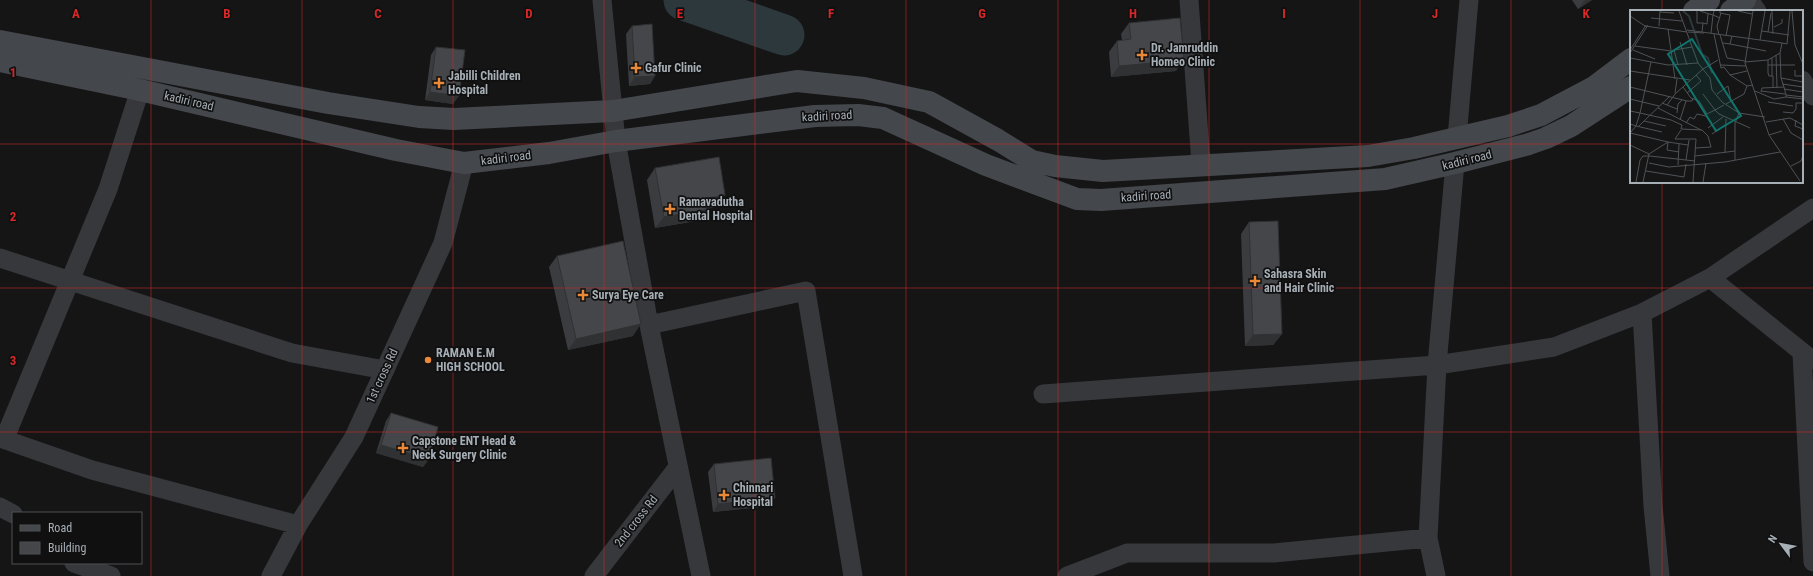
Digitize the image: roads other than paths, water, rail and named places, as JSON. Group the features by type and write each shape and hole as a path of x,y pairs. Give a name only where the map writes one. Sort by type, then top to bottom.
{"main road":[{"path":"1695,10 1709,0"},
{"path":"1732,10 1745,0"},
{"name":"kadiri road","path":"0,41 328,102 420,117 454,119 613,111 797,81 864,88 929,102 998,140 1032,161 1055,166 1103,171 1201,164 1368,156 1414,148 1508,126 1541,115 1594,87 1630,60"},
{"name":"kadiri road","path":"0,61 140,90 396,150 464,163 549,153 616,140 815,116 858,115 883,118 986,165 1077,199 1100,200 1385,179 1455,163 1529,144 1546,138 1571,126 1630,88"}],"street":[{"path":"602,0 616,140 649,325 701,576"},
{"path":"1189,0 1201,164"},
{"path":"1457,138 1469,0"},
{"path":"1749,0 1756,10"},
{"path":"1803,81 1813,96"},
{"path":"140,90 108,189 9,428 2,439 92,470 298,526"},
{"name":"1st cross Rd","path":"271,576 298,526 354,437 443,243 464,163"},
{"path":"1436,576 1428,538 1437,365 1455,163"},
{"path":"1043,394 1437,365 1554,347 1642,313 1710,278 1813,208"},
{"path":"0,258 292,353 385,370"},
{"path":"1710,278 1808,357 1813,562"},
{"path":"649,325 806,291 852,576"},
{"path":"1642,313 1653,506 1660,576"},
{"name":"2nd cross Rd","path":"594,576 678,467"},
{"path":"0,507 12,513"},
{"path":"1067,576 1127,552 1274,553 1428,538"},
{"path":"77,564 111,576"}],"waterway":[{"path":"684,0 784,35"}],"place":[{"name":"Dr. Jamruddin Homeo Clinic","path":"1142,55"},
{"name":"Gafur Clinic","path":"636,68"},
{"name":"Jabilli Children Hospital","path":"439,83"},
{"name":"Ramavadutha Dental Hospital","path":"670,209"},
{"name":"Sahasra Skin and Hair Clinic","path":"1255,281"},
{"name":"Surya Eye Care","path":"583,295"},
{"name":"RAMAN E.M HIGH SCHOOL","path":"428,360"},
{"name":"Capstone ENT Head & Neck Surgery Clinic","path":"403,448"},
{"name":"Chinnari Hospital","path":"724,495"}]}
